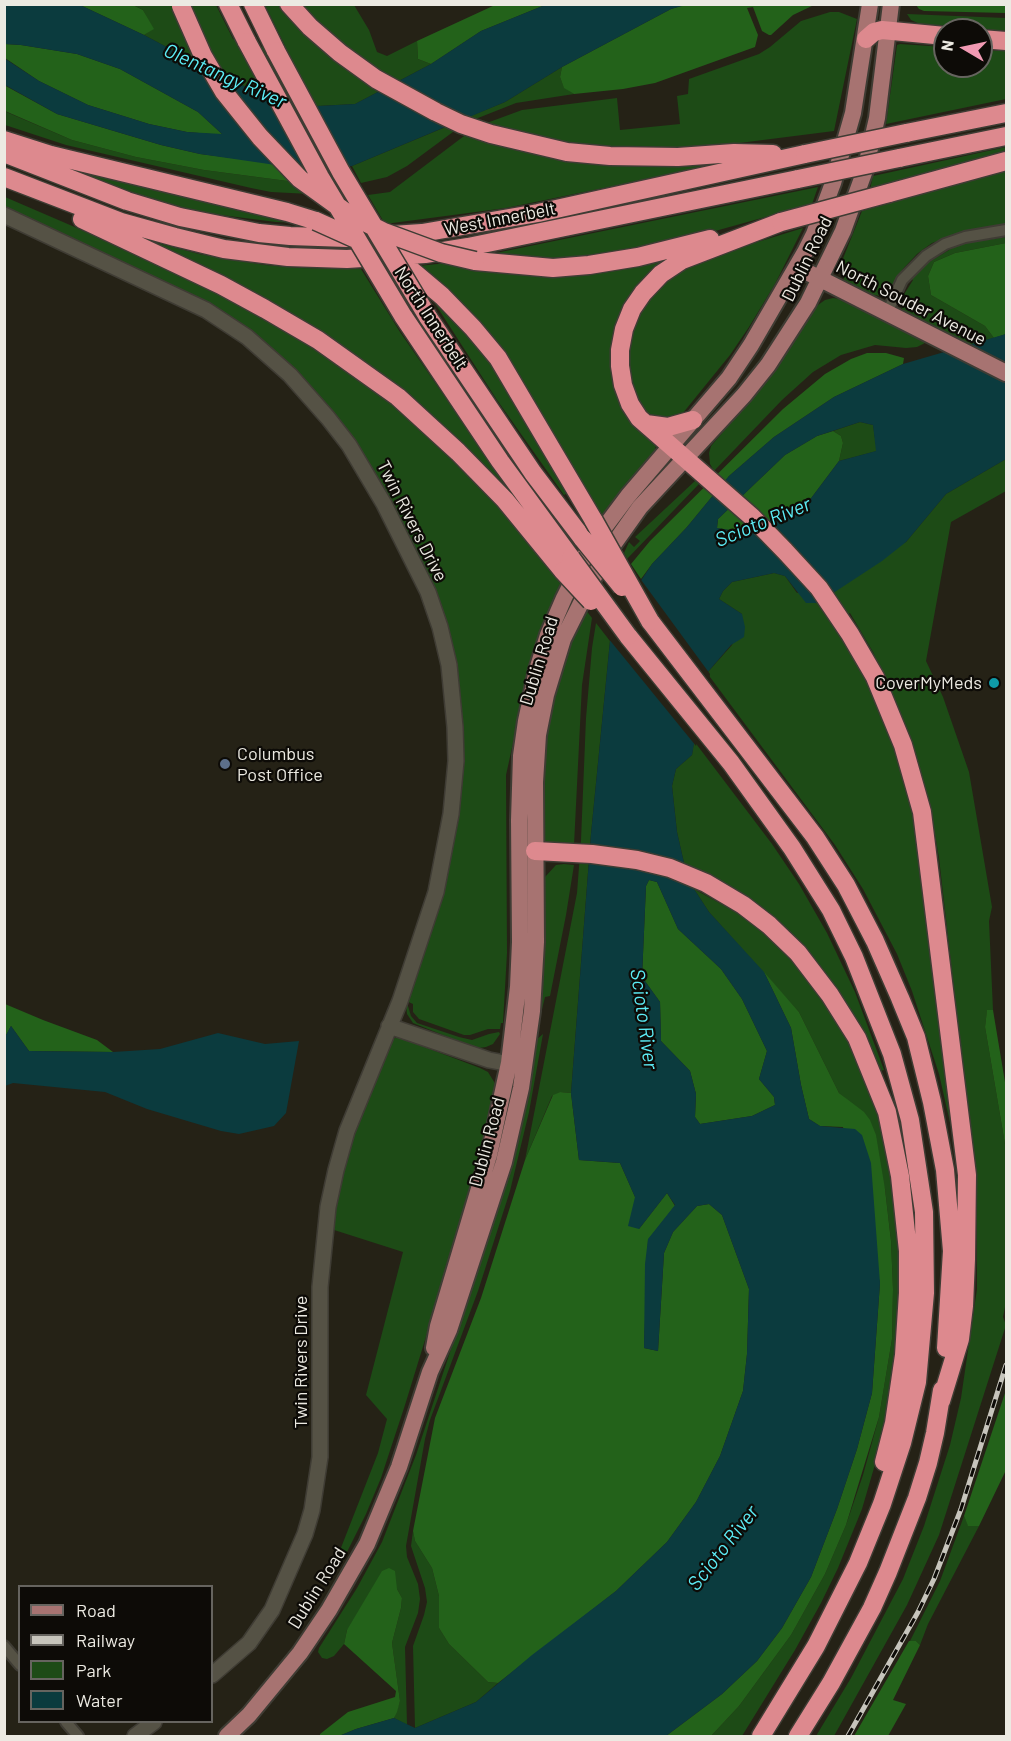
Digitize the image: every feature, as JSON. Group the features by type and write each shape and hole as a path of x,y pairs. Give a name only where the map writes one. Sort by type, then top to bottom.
{"highway":[{"name":"North Innerbelt","path":"228,4 326,187 403,316 567,565"},
{"name":"North Innerbelt","path":"253,4 341,172 428,317 534,473 583,539 650,621"},
{"path":"290,4 310,27 340,53 376,79 404,96 462,124 491,134 548,148 610,156 805,154"},
{"path":"181,5 203,56 224,92 260,137 300,178 347,213 384,232 441,254 475,261 553,268 589,265 638,256 781,222 1006,161"},
{"path":"866,39 874,32 888,30 933,35"},
{"name":"West Innerbelt","path":"4,153 127,201 180,217 258,233 335,238 422,233 538,213 805,154 1006,113"},
{"name":"West Innerbelt","path":"4,177 121,222 224,249 288,258 347,259 425,254 1006,136"},
{"path":"4,140 51,155 316,221 365,244 410,269 442,296 498,358 594,520 650,621 815,837 846,885 875,941 916,1037 945,1170 950,1210 951,1288 941,1401 920,1489 888,1572 867,1618 798,1737"},
{"path":"4,183 221,285 318,340 398,398 459,452 567,565 578,589 628,636 731,763 792,848 831,910 854,957 892,1054 910,1120 924,1212 924,1293 916,1382 902,1443 882,1504 858,1563 816,1646 761,1737"},
{"path":"781,222 682,260 661,274 637,301 624,329 620,366 623,385 630,404 644,423 752,517 819,588 875,676 903,745 922,812 967,1174 966,1259 960,1339 941,1401"},
{"path":"644,423 668,427 693,420"},
{"path":"535,852 618,856 669,868 706,883 743,904 798,953 830,995 857,1038 887,1112 900,1176 908,1251 904,1355 894,1423 858,1563"}],"main road":[{"name":"Dublin Road","path":"517,1065 532,1011 536,942 535,852 538,735 546,695 563,639 603,559 677,452 693,420 729,378 746,353 814,234 833,183 853,113 870,4"},
{"name":"Dublin Road","path":"227,1737 249,1715 293,1661 329,1610 371,1534 399,1467 430,1372 448,1330 504,1162 517,1065 521,756 537,670 554,621 589,548 628,496 744,395 797,322 821,279 847,221 865,170 877,118 891,4"},
{"name":"Twin Rivers Drive","path":"4,215 198,306 226,322 257,344 306,392 349,445 418,568 440,627 448,665 455,727 456,761 451,814 436,891 416,956 347,1131 328,1207 320,1287 320,1457 312,1510 305,1534 272,1610 249,1643 213,1674"},
{"name":"North Souder Avenue","path":"797,267 1006,373"},
{"path":"535,852 529,819 533,733 542,688 554,650 554,621"},
{"path":"389,1026 489,1060 517,1065"},
{"path":"135,1737 153,1723"}],"street":[{"path":"887,313 902,280 926,256 945,244 965,237 1006,230"},
{"path":"4,1647 18,1663"},
{"path":"67,1723 78,1737"}],"green space":[{"path":"687,4 814,5 793,15 771,35 762,31 753,7 747,8 758,35 755,47 655,83 574,94 564,88 560,77 562,67 671,9"},
{"path":"80,5 133,5 143,10 154,29 144,35"},
{"path":"133,5 216,5 233,39 289,54 265,5 282,5 337,40 301,5 354,5 369,30 377,52 387,56 417,41 418,59 431,64 355,104 318,106 279,100 229,80 144,35 153,29 143,10"},
{"path":"495,5 545,5 481,31 431,64 418,59 417,41"},
{"path":"916,5 1006,6 1006,13 924,11"},
{"path":"830,12 839,12 857,19 834,131 700,148 567,147 484,124 522,110 617,98 620,130 680,124 677,96 688,94 689,79 759,54 801,21"},
{"path":"907,14 1006,18 1006,31 993,30 993,18 933,18 933,26 922,25 911,20"},
{"path":"5,44 77,54 120,69 198,112 223,135 187,132 149,124 88,105 39,81 5,58"},
{"path":"897,45 933,46 933,78 993,78 993,50 1006,51 1006,99 886,124"},
{"path":"562,67 560,77 564,87 574,94 516,103 473,120 468,117 505,102"},
{"path":"4,85 57,114 161,145 200,154 273,163 295,182 204,170 136,157 72,140 5,111"},
{"path":"4,111 72,140 136,157 204,170 295,182 310,194 271,192 251,188 66,145 5,125"},
{"path":"448,126 457,129 407,166 387,177 361,183 352,166"},
{"path":"468,133 731,162 506,208 385,224 368,195 390,192"},
{"path":"1006,147 1006,153 870,189 873,176"},
{"path":"69,166 305,223 276,222 197,212 109,185 68,169"},
{"path":"1006,170 1006,224 969,230 932,243 917,254 903,269 888,293 883,296 871,295 844,280 840,266 862,211"},
{"path":"818,187 812,204 683,240 562,262 486,255"},
{"path":"5,197 142,256 233,299 294,333 398,407 504,508 562,581 543,625 531,662 506,775 507,953 503,1023 500,1029 488,1029 464,1035 419,1019 413,1012 413,1004 406,1001 448,871 459,806 463,744 456,668 437,597 426,570 401,523 277,354 5,209"},
{"path":"803,228 775,284 749,327 730,355 683,413 675,420 646,416 632,389 627,353 635,319 654,290 685,267 712,256"},
{"path":"1006,237 1006,243 955,253 934,262 928,276 931,295 985,326 994,338 968,345 904,313 900,304 913,280 911,279 929,262 959,244"},
{"path":"154,242 199,254 265,265 361,269 400,332 515,498 420,410 152,246"},
{"path":"1006,243 1006,334 994,338 985,326 931,295 928,276 934,262 955,253"},
{"path":"677,254 655,272 615,356 656,445 655,450 602,517 512,367 418,266 447,263 488,271"},
{"path":"425,288 484,349 569,492 564,495 497,400"},
{"path":"833,298 840,299 927,342 917,347 906,348 875,345 841,355 813,372 782,400 714,471 710,464 711,446 777,368 818,305"},
{"path":"867,353 886,353 904,358 903,364 834,397 774,437 729,476 641,579 631,564 650,541 783,409 825,374"},
{"path":"860,422 873,425 877,451 839,461 843,443 841,436 833,431"},
{"path":"833,431 841,436 843,443 839,461 806,505 741,532 717,528 718,519 785,455 817,436"},
{"path":"1006,459 1006,491 951,522 926,661 943,697 969,772 992,907 989,921 993,1010 987,1011 985,1027 1006,1150 1006,1302 1003,1317 1006,1325 939,1535 907,1605 834,1736 816,1736 851,1678 903,1579 924,1526 950,1445 961,1398 977,1289 977,1191 939,858 930,806 907,728 873,652 850,613 835,626 853,652 878,703 901,763 917,828 955,1127 951,1127 939,1074 912,991 897,954 863,889 835,845 707,673 732,645 742,614 719,599 732,582 774,573 785,576 797,593 906,542 946,494"},
{"path":"696,480 699,484 627,559 624,553 629,542 634,547 640,541 635,537"},
{"path":"585,609 592,618 582,685 574,845 546,843 543,837 544,786 550,716 556,687"},
{"path":"596,623 610,641 591,834 571,1093 560,1092 552,1096 525,1160 577,893 586,718"},
{"path":"694,741 772,844 799,884 827,933 855,992 884,1070 880,1071 858,1024 831,981 798,940 741,894 713,876 684,863 677,832 672,786 676,769 692,755"},
{"path":"556,865 574,865 566,915 550,996 545,997 537,1030 545,928 545,877"},
{"path":"649,880 657,882 678,929 721,969 742,999 767,1051 759,1079 774,1097 775,1105 752,1116 700,1124 695,1117 696,1094 690,1071 661,1041 660,1002 642,977 646,886"},
{"path":"694,889 745,917 787,953 808,976 847,1037 875,1102 884,1138 893,1183 899,1259 897,1347 891,1389 883,1437 862,1509 821,1603 742,1736 711,1736 739,1706 791,1635 825,1574 846,1525 863,1475 879,1417 892,1339 891,1241 885,1189 845,1098 839,1093 799,1012 709,912"},
{"path":"764,972 799,1012 839,1093 864,1112 876,1135 891,1241 892,1339 879,1417 846,1525 825,1574 791,1635 739,1706 711,1736 666,1736 722,1694 757,1661 782,1628 811,1577 857,1449 872,1393 880,1283 843,1127 820,1126 809,1119 791,1028"},
{"path":"5,1004 97,1040 113,1052 29,1051 11,1026 5,1037"},
{"path":"406,1006 417,1023 459,1037 472,1040 489,1034 499,1032 500,1034 493,1044 486,1047 479,1048 465,1044 413,1023 407,1014"},
{"path":"987,1010 993,1010 1006,1088 1006,1150 985,1027"},
{"path":"543,1034 529,1112 510,1191 478,1291 425,1439 406,1546 407,1557 418,1584 420,1599 418,1613 405,1647 407,1725 394,1718 400,1701 392,1643 402,1598 397,1589 347,1630 344,1644 334,1656 327,1659 322,1658 318,1652 382,1542 416,1455 495,1216 536,1040"},
{"path":"395,1038 401,1038 480,1068 488,1072 496,1085 482,1155 405,1405 381,1478 342,1562 337,1558 378,1453 387,1419 366,1395 403,1252 331,1229 340,1180 351,1140 390,1042"},
{"path":"560,1092 571,1093 579,1160 620,1163 635,1197 639,1229 667,1193 675,1206 648,1240 644,1348 658,1351 664,1253 673,1232 697,1206 709,1204 722,1215 749,1289 747,1354 743,1391 720,1456 696,1502 667,1542 616,1591 498,1683 488,1682 449,1644 439,1628 439,1596 432,1568 415,1541 413,1531 435,1418 481,1298 525,1160 553,1095"},
{"path":"1006,1390 1006,1470 979,1526 968,1526 964,1516"},
{"path":"964,1516 968,1525 979,1526 928,1624 920,1645 916,1641 910,1641 940,1581"},
{"path":"413,1531 415,1541 432,1568 439,1596 439,1628 449,1644 488,1682 498,1683 476,1702 415,1728 413,1646 427,1602 425,1588 411,1546"},
{"path":"389,1568 395,1571 397,1589 402,1598 392,1643 400,1701 397,1712 394,1718 339,1736 320,1736 348,1712 395,1697 396,1691 344,1644 347,1630 382,1571"},
{"path":"909,1641 916,1641 920,1645 893,1700 906,1704 888,1736 854,1736"}],"water":[{"path":"5,5 80,5 144,35 229,80 279,100 318,106 355,104 431,64 481,31 545,5 686,5 671,9 562,67 505,102 352,166 317,171 200,154 161,145 57,114 5,85 4,58 39,81 88,105 149,124 187,132 222,134 198,112 120,69 77,54 5,44"},
{"name":"Scioto River","path":"1006,334 1006,459 946,494 906,542 882,561 818,603 806,603 785,576 774,573 732,582 719,599 742,614 745,627 744,637 731,645 707,673 692,755 676,769 672,786 677,832 684,863 694,889 709,912 764,972 791,1028 809,1119 820,1126 855,1129 862,1135 871,1163 880,1283 872,1393 857,1449 811,1577 782,1628 757,1661 722,1694 666,1736 339,1736 394,1718 415,1728 476,1702 532,1655 616,1591 667,1542 696,1502 720,1456 743,1391 747,1354 749,1289 722,1215 709,1204 697,1206 673,1232 664,1253 658,1351 644,1348 645,1264 648,1239 675,1205 667,1193 639,1229 628,1226 635,1197 620,1163 579,1160 571,1093 591,834 610,641 624,606 652,564 687,527 729,476 774,437 834,397 903,364","holes":["860,422 873,425 876,451 839,461 806,505 741,532 717,528 718,519 785,455 817,436","649,880 657,882 678,929 721,969 742,999 767,1051 759,1079 774,1097 775,1105 752,1116 700,1124 695,1117 696,1094 690,1071 661,1041 660,1002 642,977 646,886"]},
{"path":"11,1026 29,1051 113,1052 160,1049 218,1033 265,1044 299,1041 286,1113 274,1126 239,1134 221,1131 147,1109 105,1092 13,1083 5,1086 5,1037"}],"pier":[{"path":"639,577 710,674 696,746 608,638 621,604"}],"railway":[{"path":"848,1736 918,1612 934,1579 961,1509 1006,1365"}],"place":[{"name":"CoverMyMeds","path":"994,683"},
{"name":"Columbus Post Office","path":"225,764"}],"water label":[{"name":"Olentangy River","path":"225,76"}]}
